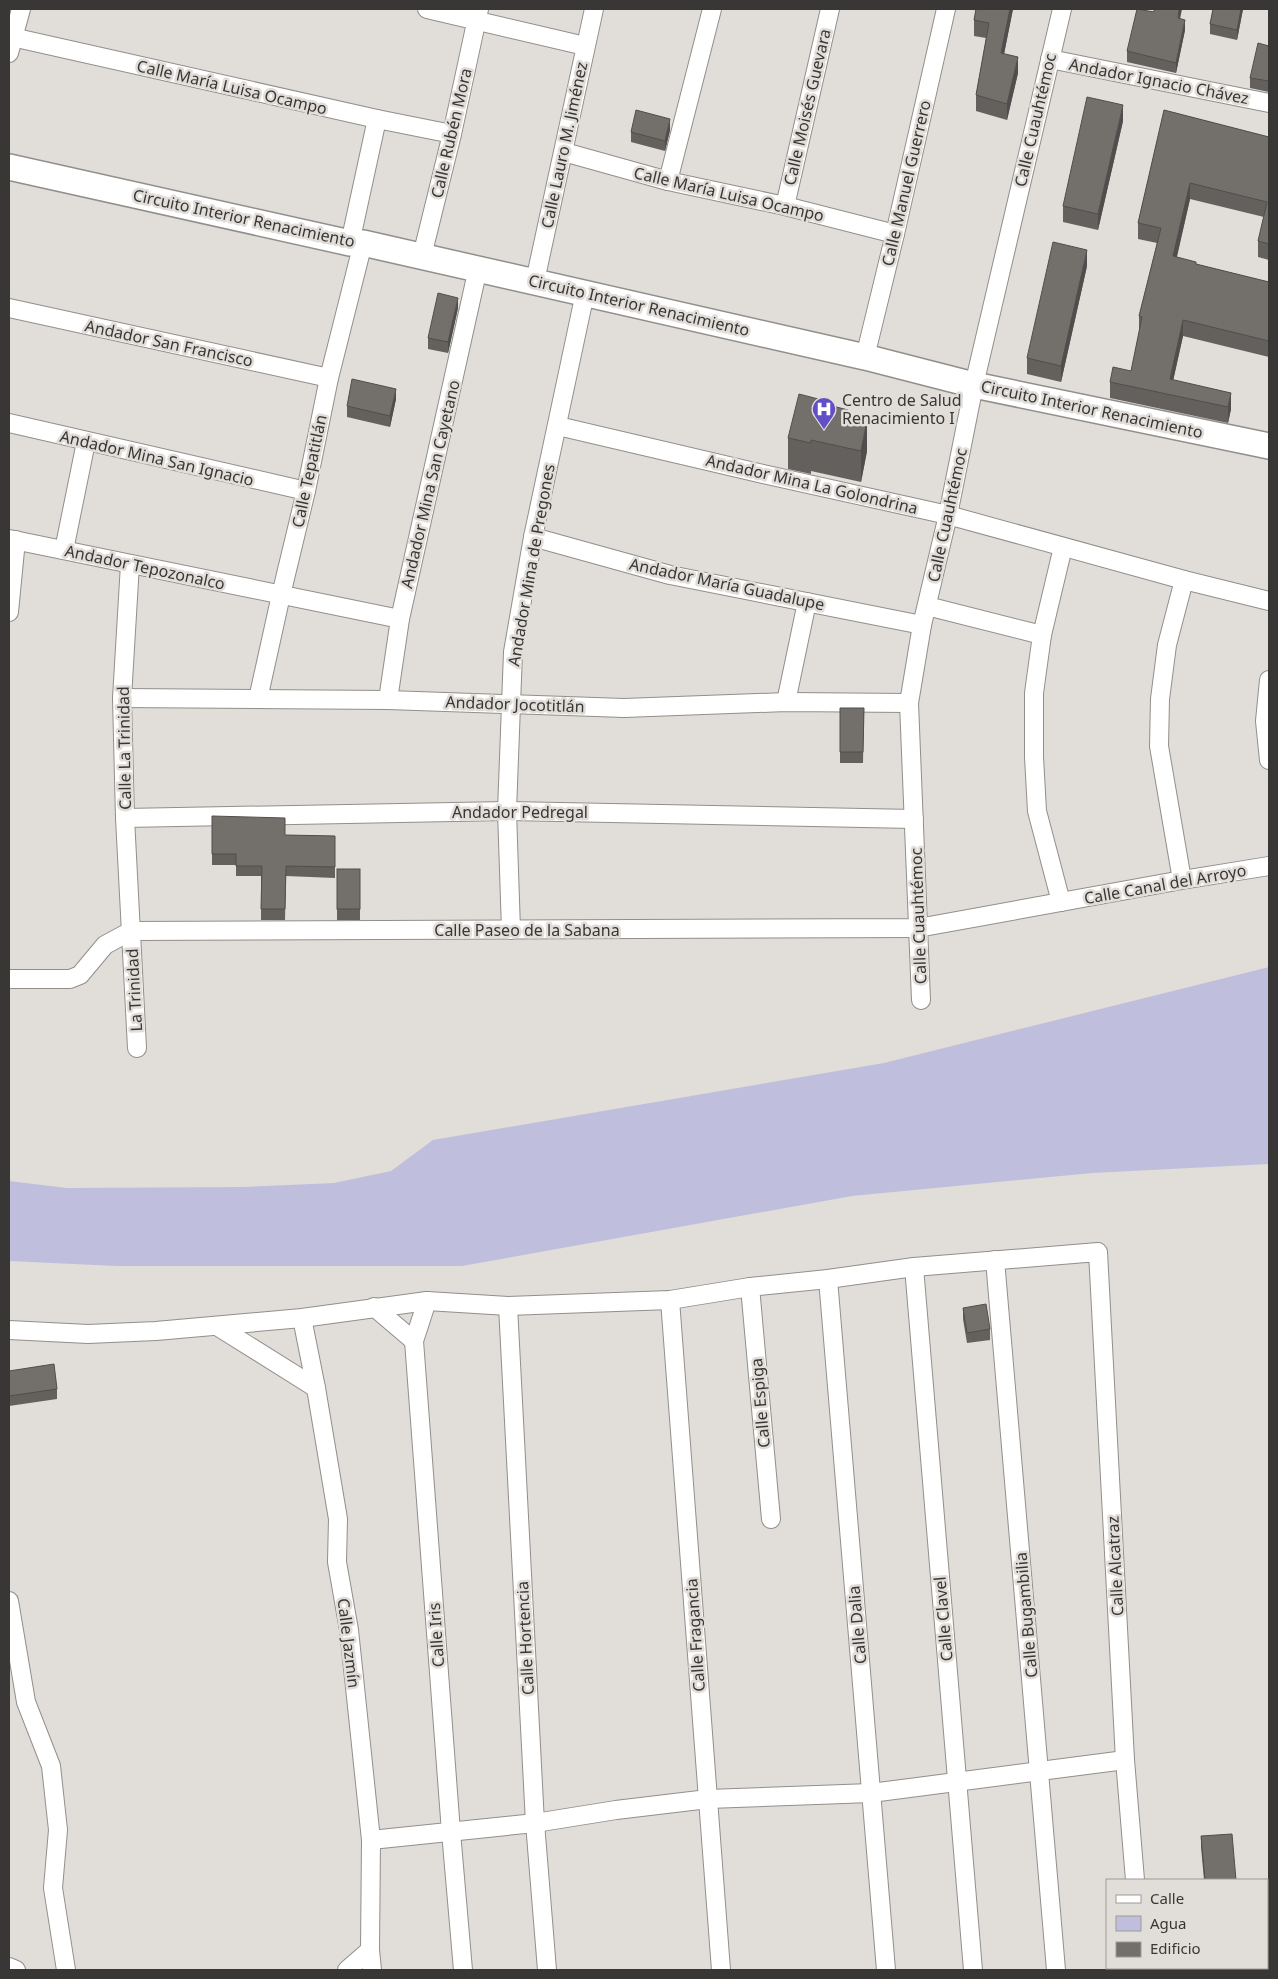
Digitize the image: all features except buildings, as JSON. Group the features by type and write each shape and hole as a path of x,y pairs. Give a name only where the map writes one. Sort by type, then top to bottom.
{"main road":[{"name":"Circuito Interior Renacimiento","path":"9,167 478,268 865,357 974,385 1269,446"}],"street":[{"path":"10,45 21,9"},
{"path":"427,9 478,14 585,46"},
{"name":"Calle Lauro M. Jiménez","path":"535,281 594,9"},
{"path":"668,181 712,9"},
{"name":"Calle Moisés Guevara","path":"785,206 830,9"},
{"name":"Calle Manuel Guerrero","path":"865,357 946,9"},
{"name":"Calle Cuauhtémoc","path":"921,1000 909,703 922,625 948,515 974,385 1062,9"},
{"name":"Calle Rubén Mora","path":"422,256 452,134 478,14"},
{"name":"Calle María Luisa Ocampo","path":"10,45 452,134"},
{"name":"Andador Ignacio Chávez","path":"1050,58 1269,103"},
{"name":"Calle Tepatitlán","path":"258,699 306,491 357,243 377,119"},
{"name":"Calle María Luisa Ocampo","path":"564,152 668,181 785,206 895,234"},
{"name":"Andador Mina San Cayetano","path":"388,700 400,619 478,268"},
{"name":"Andador Mina de Pregones","path":"511,930 506,811 513,652 533,537 585,293"},
{"name":"Andador San Francisco","path":"9,308 329,378"},
{"name":"Andador Mina San Ignacio","path":"9,423 306,491"},
{"name":"Andador Mina La Golondrina","path":"558,426 948,515 1184,580 1269,601"},
{"path":"64,550 86,442"},
{"name":"Andador María Guadalupe","path":"533,537 670,575 922,625"},
{"path":"9,612 13,540"},
{"name":"Andador Tepozonalco","path":"13,540 400,619"},
{"path":"1061,902 1037,811 1034,757 1034,693 1042,635 1063,547"},
{"name":"Calle La Trinidad","path":"130,564 122,698 125,818 131,932"},
{"path":"1182,880 1159,746 1160,699 1167,645 1184,580"},
{"path":"786,702 808,602"},
{"path":"927,606 1042,635"},
{"path":"1269,680 1266,721 1269,760"},
{"name":"Andador Jocotitlán","path":"122,698 388,700 624,708 786,702 909,703"},
{"name":"Andador Pedregal","path":"125,818 506,811 914,819"},
{"name":"Calle Canal del Arroyo","path":"1061,902 1269,866"},
{"name":"Calle Paseo de la Sabana","path":"9,979 70,979 80,975 105,945 131,932 918,928 1061,902"},
{"name":"La Trinidad","path":"131,932 137,1048"},
{"name":"Calle Alcatraz","path":"995,1260 1098,1252 1125,1760 1135,1879"},
{"path":"9,1330 88,1334 217,1326 302,1318 428,1301 508,1306 670,1300 750,1287 828,1279 914,1267 995,1260"},
{"name":"Calle Bugambilia","path":"995,1260 1056,1970"},
{"name":"Calle Clavel","path":"914,1267 973,1970"},
{"name":"Calle Dalia","path":"828,1279 886,1970"},
{"name":"Calle Espiga","path":"750,1287 771,1519"},
{"name":"Calle Fragancia","path":"670,1300 721,1970"},
{"name":"Calle Iris","path":"428,1301 414,1341 450,1832 463,1970"},
{"name":"Calle Hortencia","path":"508,1306 535,1823 547,1970"},
{"path":"374,1307 414,1341"},
{"name":"Calle Jazmín","path":"302,1318 338,1519 337,1562 349,1630 371,1840 370,1950 372,1970"},
{"path":"217,1326 316,1388"},
{"path":"9,1601 26,1702 52,1766 58,1830 53,1888 66,1970"},
{"path":"371,1840 535,1823 616,1810 708,1799 870,1793 1125,1760"},
{"path":"347,1970 370,1950"},
{"path":"9,1967 16,1970"}],"water":[{"path":"1269,967 1269,1164 1092,1173 852,1196 462,1266 117,1266 9,1261 9,1181 67,1188 242,1187 334,1183 391,1171 433,1140 884,1063"}],"place":[{"name":"Centro de Salud Renacimiento I","path":"824,430"}]}
